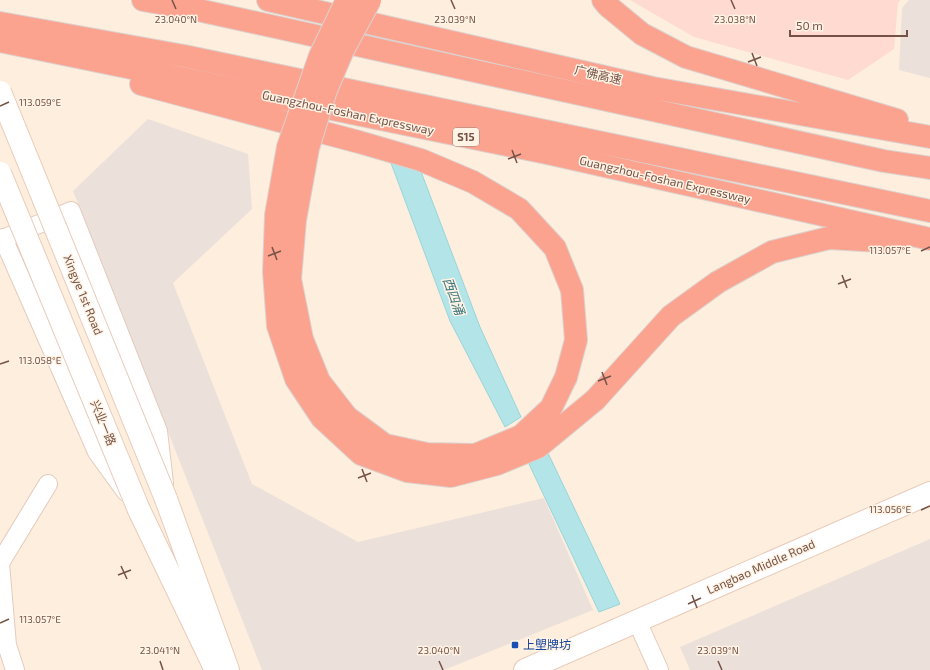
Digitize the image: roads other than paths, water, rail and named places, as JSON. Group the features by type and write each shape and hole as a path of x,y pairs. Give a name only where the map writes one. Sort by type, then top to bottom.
{"highway":[{"path":"143,0 198,10 884,161 930,168"},
{"name":"广佛高速","path":"268,0 653,88 930,137"},
{"path":"347,0 320,56 288,147 276,215 274,272 278,326 296,379 322,418 361,454 407,471 451,476 497,464 538,447 594,400 671,316 718,282 772,252 829,238 902,242 930,246"},
{"path":"26,47 77,67 359,142 421,160 473,182 520,209 555,248 572,290 576,340 566,377 551,408 521,436 475,455 427,454 385,445 347,417 319,381 302,339 290,279 295,220 308,148 326,90 343,50 370,0"},
{"path":"603,0 608,6 642,34 686,57 882,114 930,132"},
{"name":"Guangzhou-Foshan Expressway","path":"0,23 184,56 930,211"},
{"name":"Guangzhou-Foshan Expressway","path":"0,41 548,153 930,239"}],"main road":[{"name":"Xingye 1st Road","path":"0,92 166,499"},
{"name":"兴业一路","path":"0,173 139,510 216,670"},
{"name":"Langbao Middle Road","path":"525,670 930,493"},
{"path":"166,499 228,670"}],"street":[{"path":"139,510 96,452 2,239 71,211 158,431 166,499"},
{"path":"15,670 7,645 0,563 48,484"},
{"path":"637,621 658,670"}],"water":[{"name":"西四涌","path":"391,163 420,169 480,327 521,417 505,427 450,321"},
{"path":"547,451 620,604 599,612 529,464"}],"place":[{"name":"上塱牌坊","path":"515,645"}]}
